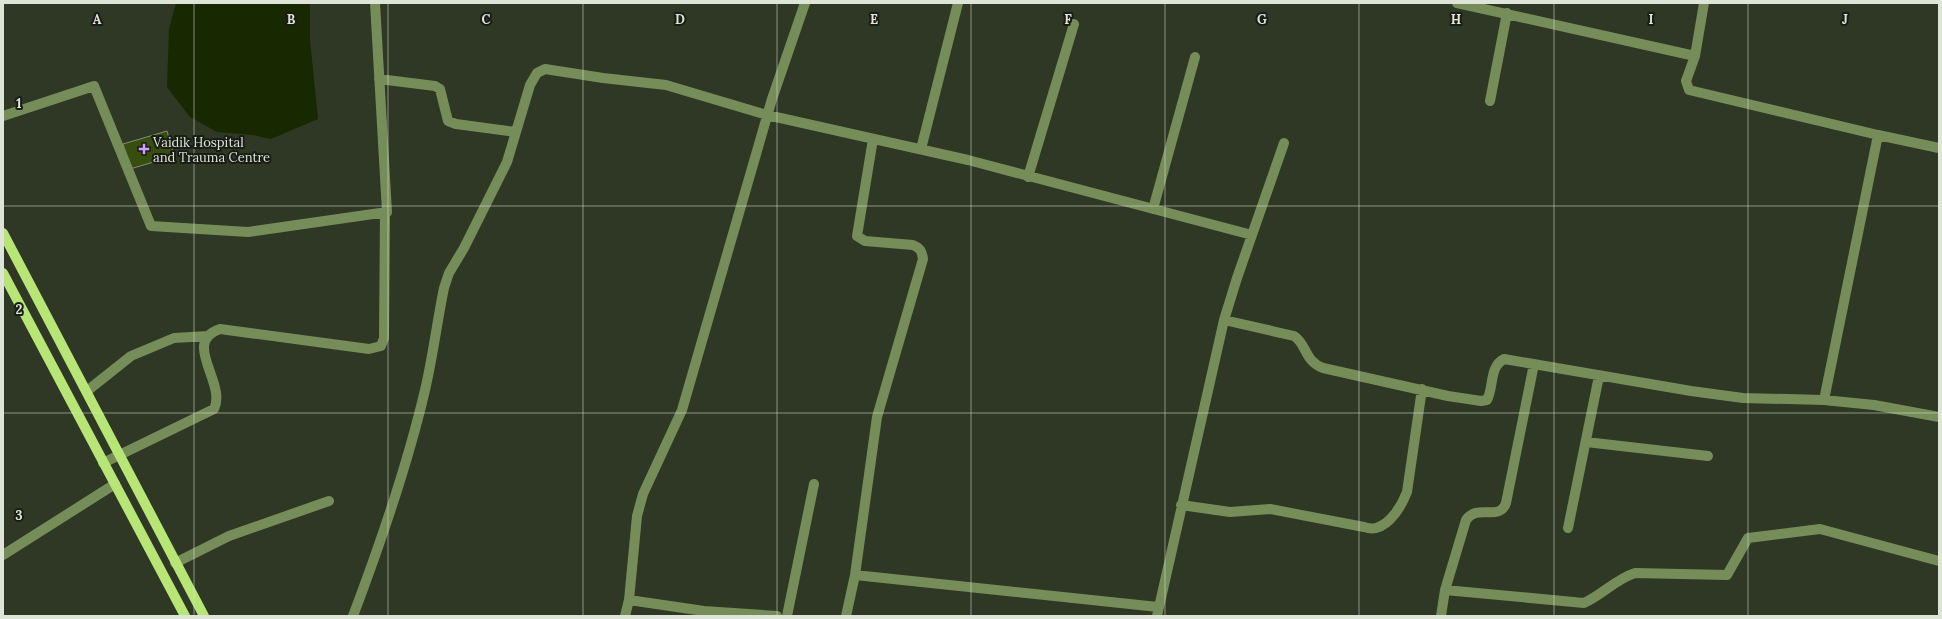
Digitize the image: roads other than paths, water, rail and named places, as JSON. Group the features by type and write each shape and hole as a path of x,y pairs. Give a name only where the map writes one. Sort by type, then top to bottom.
{"main road":[{"path":"3,233 204,616"},
{"path":"3,273 185,616"}],"street":[{"path":"103,463 214,409 218,395 204,352 205,341 210,332 220,330 369,349 381,346 384,338 385,212 387,212 376,3"},
{"path":"625,616 629,600 637,516 643,494 682,410 767,115 805,3"},
{"path":"921,149 958,3"},
{"path":"1458,3 1695,56"},
{"path":"1704,3 1695,56 1686,81 1689,90 1939,148"},
{"path":"1490,101 1507,13"},
{"path":"1028,177 1074,24"},
{"path":"1153,209 1195,57"},
{"path":"353,616 375,558 417,424 426,387 444,288 449,274 464,248 507,162 530,85 537,73 545,69 603,78 666,85 767,115 968,160 1252,236"},
{"path":"379,78 435,86 440,89 448,121 456,124 516,132"},
{"path":"3,116 94,86 151,226 248,232 385,212"},
{"path":"1824,400 1878,135"},
{"path":"846,616 855,575 877,417 923,259 922,252 919,248 913,245 865,241 858,236 873,139"},
{"path":"855,575 1158,611 1224,320 1284,143"},
{"path":"1224,320 1294,336 1298,338 1309,359 1315,365 1323,368 1454,397 1480,401 1487,400 1490,395 1495,367 1504,359 1599,376 1743,398 1824,400 1874,405 1939,416"},
{"path":"87,391 131,356 174,338 208,336"},
{"path":"1441,616 1445,590 1466,520 1470,515 1479,512 1500,511 1504,509 1534,364"},
{"path":"1568,528 1599,376"},
{"path":"1182,505 1230,512 1270,509 1370,528 1376,528 1385,524 1402,504 1407,492 1422,389"},
{"path":"1586,442 1708,456"},
{"path":"3,555 115,484"},
{"path":"788,616 814,484"},
{"path":"176,563 229,536 329,501"},
{"path":"1445,590 1584,603 1594,598 1624,576 1634,573 1727,575 1748,538 1820,529 1939,561"},
{"path":"629,600 704,611 777,616"}],"place":[{"name":"Vaidik Hospital and Trauma Centre","path":"144,149"}]}
